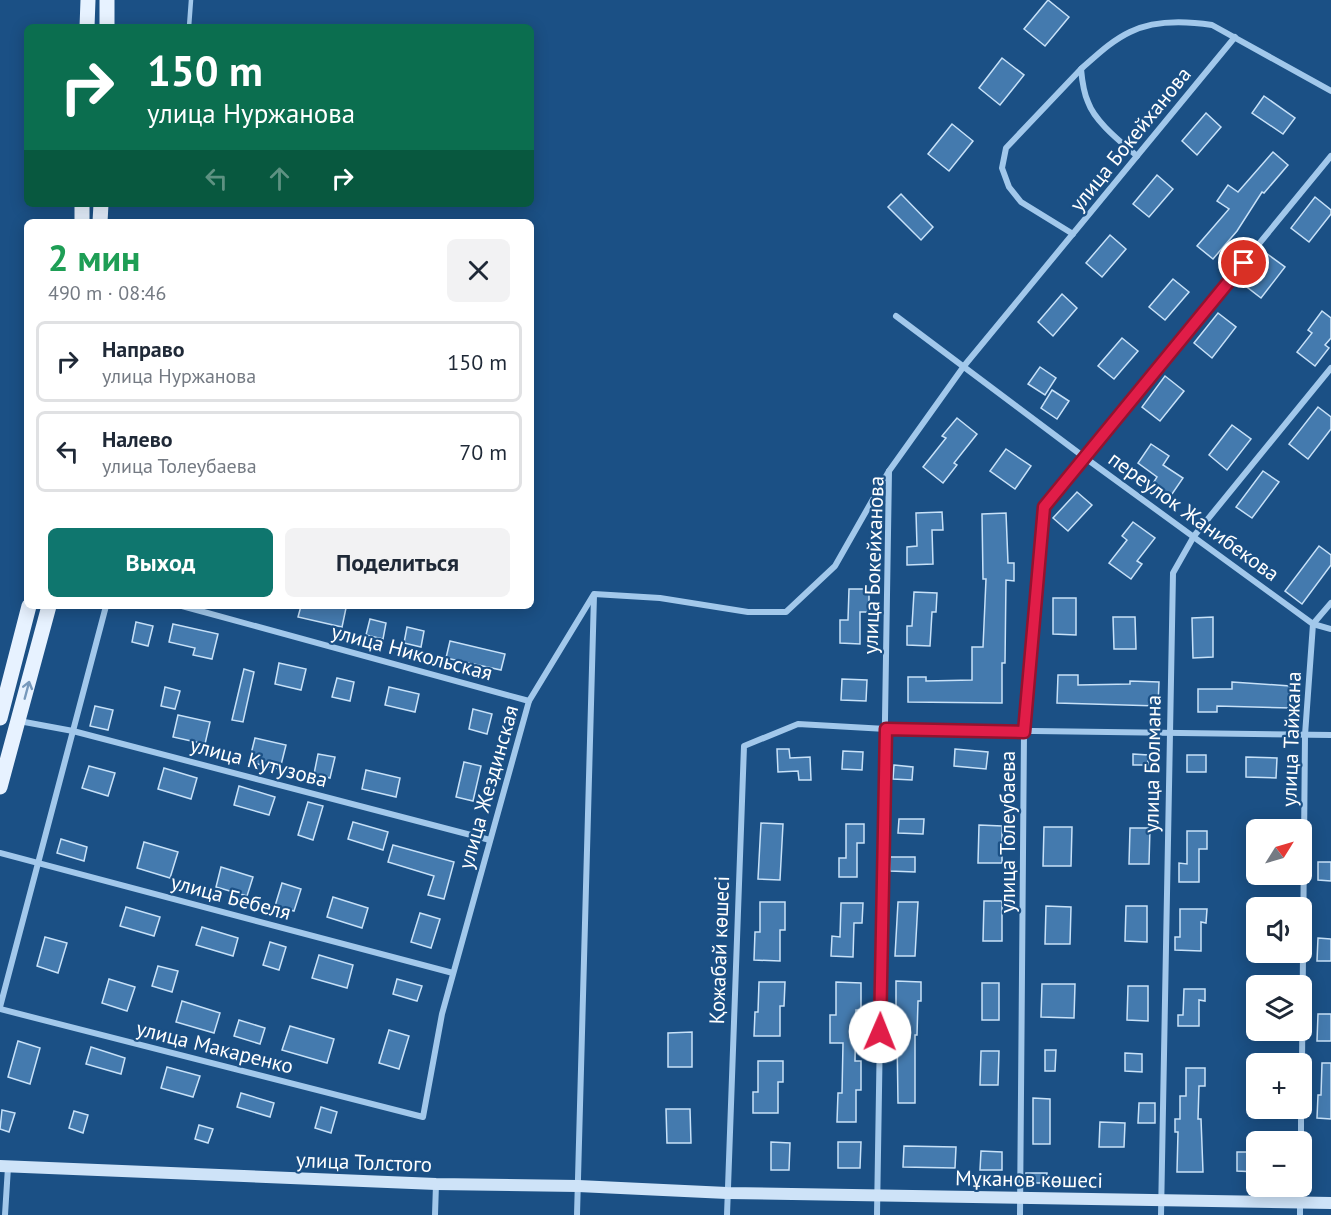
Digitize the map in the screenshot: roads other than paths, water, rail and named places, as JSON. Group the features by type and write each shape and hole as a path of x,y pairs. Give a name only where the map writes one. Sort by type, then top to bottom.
{"main road":[{"path":"87,24 88,0"},
{"path":"106,24 107,0"},
{"path":"0,718 28,609"},
{"path":"0,787 48,609"}],"street":[{"path":"1072,234 1021,202 1009,187 1002,168 1006,147 1081,69 1108,46 1132,31 1160,24 1196,22 1212,26 1331,92"},
{"name":"улица Бокейханова","path":"877,1215 890,471 964,366 1235,37"},
{"path":"1081,69 1088,105 1107,129 1137,156"},
{"name":"улица Толеубаева","path":"1020,1215 1024,732 1044,507 1331,156"},
{"name":"переулок Жанибекова","path":"896,316 1084,458 1313,624 1331,629"},
{"name":"улица Болмана","path":"1161,1215 1173,573 1194,536 1331,368"},
{"path":"577,1215 594,594 660,598 748,612 786,612 835,566 890,471"},
{"name":"улица Жездинская","path":"423,1117 441,1014 529,701 594,594"},
{"path":"1313,624 1331,603"},
{"path":"0,1008 105,609"},
{"name":"улица Никольская","path":"193,609 529,701"},
{"name":"улица Тайжана","path":"1302,1053 1305,735 1313,624"},
{"name":"улица Кутузова","path":"18,721 73,730 490,840"},
{"name":"Қожабай көшесі","path":"727,1215 744,746 798,724 886,729"},
{"path":"886,729 1331,735"},
{"name":"улица Бебеля","path":"0,854 38,862 453,973"},
{"name":"улица Макаренко","path":"0,1008 423,1117"},
{"path":"4,1166 5,1215"},
{"name":"улица Толстого","path":"4,1166 436,1184 578,1186 727,1193"},
{"path":"435,1215 436,1184"},
{"name":"Мұканов көшесі","path":"727,1193 1161,1200 1300,1209 1331,1203"}],"lane":[{"path":"189,24 191,0"}]}
